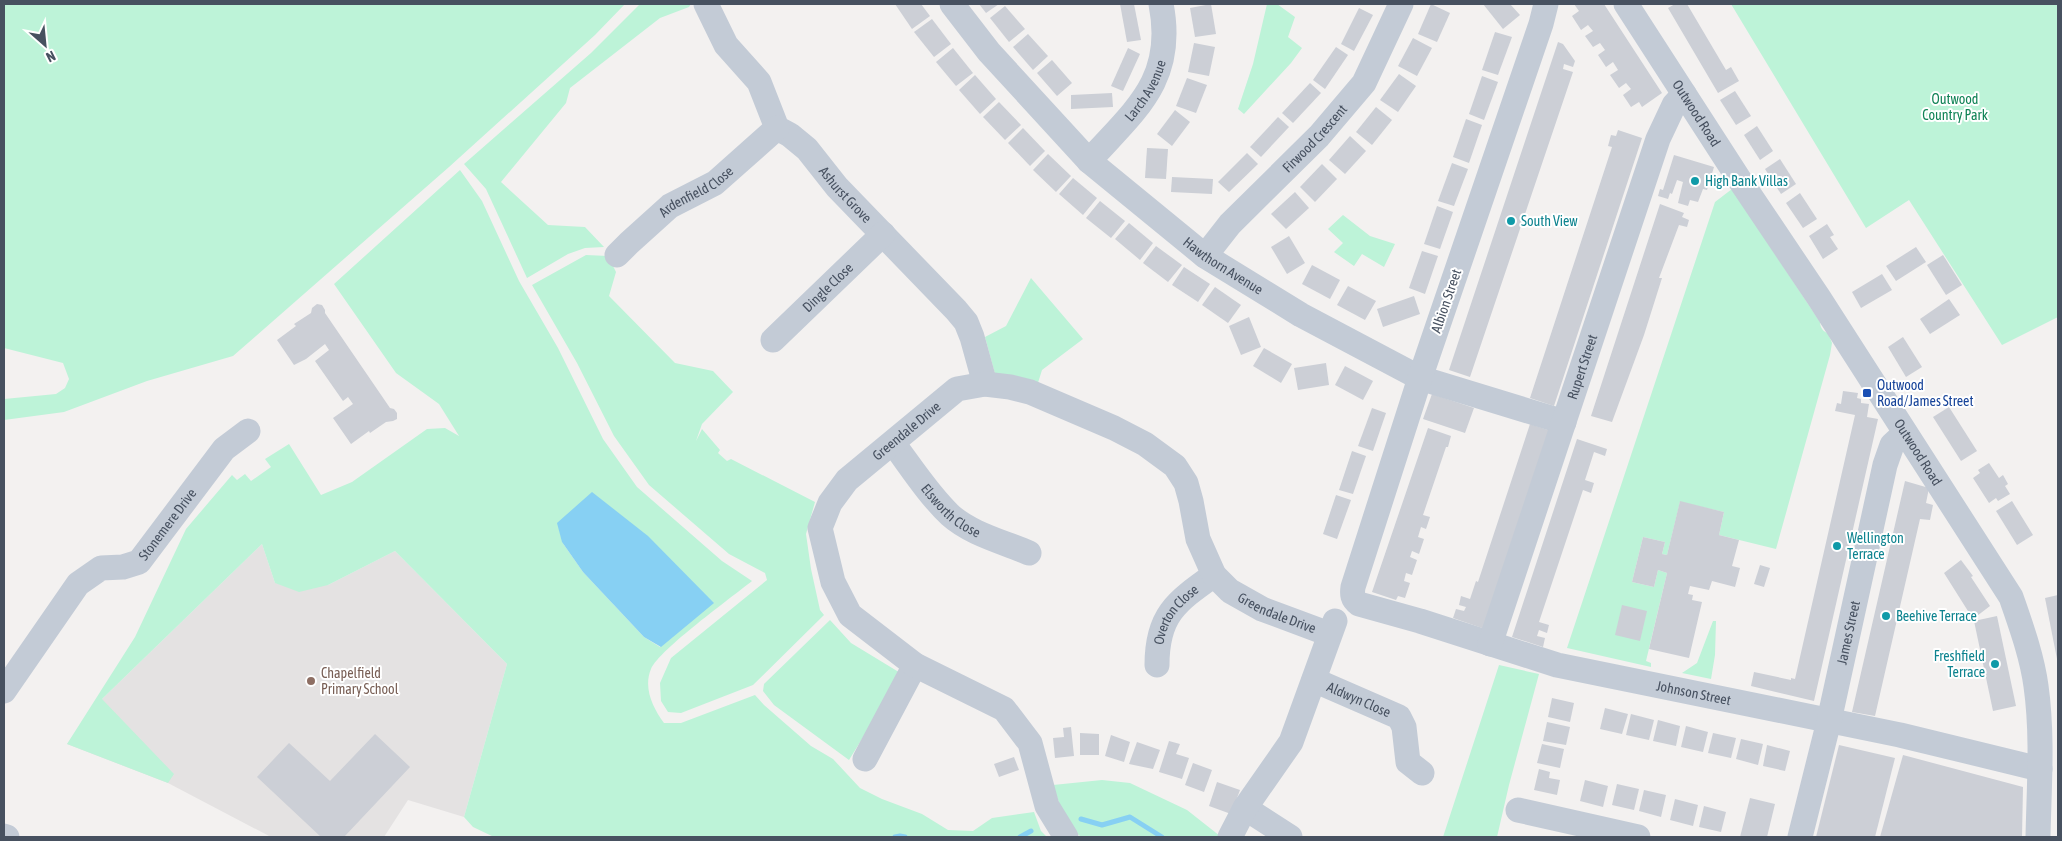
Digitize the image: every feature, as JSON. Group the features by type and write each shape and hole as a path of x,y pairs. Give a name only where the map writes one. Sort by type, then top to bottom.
{"street":[{"path":"706,4 726,46 759,82 776,128"},
{"name":"Hawthorn Avenue","path":"952,4 989,52 1089,161 1205,256 1301,315 1420,378 1564,422"},
{"name":"Larch Avenue","path":"1089,161 1144,100 1156,78 1164,52 1165,24 1161,4"},
{"name":"Firwood Crescent","path":"1205,256 1230,224 1319,136 1364,83 1401,4"},
{"name":"Albion Street","path":"1354,599 1352,594 1354,587 1420,378 1541,24 1546,4"},
{"name":"Outwood Road","path":"1626,4 1738,179 1819,298 2011,597 2027,648 2036,686 2040,769 2038,837"},
{"name":"Rupert Street","path":"1490,644 1658,139 1674,105 1684,94"},
{"name":"Ashurst Grove","path":"776,128 790,135 807,149 837,187 966,322 985,384"},
{"name":"Ardenfield Close","path":"617,256 670,206 715,183 776,128"},
{"name":"Dingle Close","path":"773,340 883,234"},
{"name":"Greendale Drive","path":"1066,837 1047,806 1030,744 1004,709 915,665 850,614 833,582 820,528 830,503 847,480 957,389 985,384 1030,392 1114,428 1145,444 1175,466 1186,483 1198,539 1214,575 1230,591 1262,609 1332,627 1291,742 1246,808 1230,837"},
{"name":"Stonemere Drive","path":"4,691 78,584 101,568 123,567 140,562 224,449 248,431"},
{"name":"James Street","path":"1800,837 1829,721 1885,464 1892,445 1905,433"},
{"name":"Elsworth Close","path":"893,443 951,516 973,530 1033,556"},
{"name":"Overton Close","path":"1153,654 1159,634 1170,612 1189,593 1214,575"},
{"name":"Johnson Street","path":"1354,599 1359,604 1420,621 1557,665 1900,735 2040,769"},
{"path":"865,759 915,665"},
{"name":"Aldwyn Close","path":"1314,680 1399,718 1409,718 1404,727 1408,762 1422,773"},
{"path":"1246,808 1290,837"},
{"path":"1518,810 1632,837"}],"shaded area":[{"name":"Chapelfield Primary School","path":"262,544 275,583 328,585 395,551 507,664 464,817 408,800 384,837 271,837 168,783 67,744 102,699"}],"green space":[{"path":"4,4 625,4 595,35 449,167 233,356 147,381 64,412 4,420 4,399 56,394 65,388 69,379 63,363 4,348"},
{"path":"640,4 691,4 689,7 660,18 570,88 566,103 501,182 548,225 585,227 604,247 585,248 568,254 527,278 486,189 464,164 591,53"},
{"path":"1267,4 1277,4 1295,17 1288,37 1302,48 1291,63 1244,114 1238,109 1253,64"},
{"name":"Outwood Country Park","path":"1731,4 2058,4 2058,317 2002,345 1909,200 1866,228"},
{"path":"460,170 482,201 519,281 558,348 603,439 637,487 722,561 752,581 681,637 657,660 651,669 648,683 650,697 664,723 681,723 755,695 811,746 833,759 860,788 882,799 922,814 948,830 973,831 992,818 1034,812 1041,831 1047,837 494,837 473,827 464,817 507,664 395,551 328,585 299,592 275,583 262,544 102,699 174,774 168,783 67,744 135,637 186,529 232,475 237,480 245,474 251,481 271,467 265,459 289,444 321,495 352,482 427,429 445,428 459,436 439,404 396,373 334,284","holes":["562,542 681,629 660,647 644,637 583,572"]},
{"path":"1732,189 1820,322 1822,329 1828,333 1832,343 1776,549 1719,535 1724,512 1680,502 1667,555 1662,554 1665,542 1643,537 1632,582 1654,587 1658,570 1667,573 1646,661 1651,663 1651,667 1567,648 1715,202"},
{"path":"1343,215 1370,236 1395,244 1384,267 1362,254 1354,266 1334,252 1343,243 1328,229"},
{"path":"586,255 608,256 616,272 609,296 675,363 713,371 733,392 702,424 696,441 702,429 720,450 718,453 727,461 731,459 815,502 806,534 820,610 824,615 753,685 681,713 668,712 661,701 660,683 671,658 767,580 765,573 729,554 649,485 614,436 577,363 532,285"},
{"path":"1031,278 1083,339 1042,370 1037,386 995,374 985,337 1006,326"},
{"path":"830,620 851,643 902,674 849,760 774,705 763,691 764,684"},
{"path":"1713,621 1716,621 1715,655 1711,679 1682,673 1697,663"},
{"path":"1499,665 1539,674 1497,837 1443,837"},
{"path":"1102,780 1130,783 1187,810 1220,836 1081,837 1067,819 1053,785"}],"water":[{"path":"592,492 648,536 714,603 661,647 644,637 583,572 562,542 557,523"}],"building":[{"path":"895,4 921,4 930,16 912,29"},
{"path":"979,4 999,4 986,13"},
{"path":"1120,4 1134,4 1141,40 1127,42"},
{"path":"1211,4 1216,34 1195,37 1190,8"},
{"path":"1431,4 1450,13 1437,42 1418,34"},
{"path":"1483,4 1510,4 1520,15 1503,29"},
{"path":"1574,4 1604,4 1662,93 1642,107 1639,102 1631,107 1623,95 1631,89 1626,83 1619,88 1610,75 1618,70 1613,62 1606,67 1598,55 1605,50 1600,43 1593,47 1585,36 1593,31 1588,25 1581,30 1572,16 1579,11"},
{"path":"1675,4 1687,4 1726,70 1731,67 1739,81 1718,93 1668,8"},
{"path":"1005,6 1025,29 1009,42 990,18"},
{"path":"1359,8 1373,15 1354,51 1341,44"},
{"path":"932,19 951,44 934,57 914,32"},
{"path":"1495,32 1512,37 1498,75 1482,70"},
{"path":"1028,34 1048,56 1033,70 1013,47"},
{"path":"1413,38 1432,48 1417,76 1398,66"},
{"name":"South View","path":"1558,42 1563,44 1575,61 1573,67 1564,64 1563,69 1573,72 1470,377 1449,370"},
{"path":"1194,43 1215,47 1209,76 1188,72"},
{"path":"1336,47 1348,55 1325,89 1313,80"},
{"path":"953,48 973,73 956,86 936,62"},
{"path":"1128,48 1140,54 1123,91 1111,86"},
{"path":"1052,60 1072,83 1057,96 1037,73"},
{"path":"1399,74 1416,86 1398,112 1380,100"},
{"path":"975,75 996,99 980,114 959,90"},
{"path":"1482,76 1498,82 1484,120 1469,114"},
{"path":"1187,78 1207,85 1196,113 1176,106"},
{"path":"1310,83 1321,93 1293,123 1282,113"},
{"path":"1735,91 1751,116 1736,125 1720,100"},
{"path":"1112,93 1113,107 1071,109 1071,95"},
{"path":"999,102 1021,125 1005,140 983,117"},
{"path":"1376,107 1392,120 1372,145 1356,132"},
{"path":"1175,110 1190,122 1172,146 1157,134"},
{"path":"1278,117 1289,127 1261,157 1250,147"},
{"path":"1466,119 1482,125 1469,163 1453,157"},
{"path":"1757,126 1773,151 1760,160 1744,135"},
{"path":"1023,128 1045,151 1030,166 1008,143"},
{"path":"1618,130 1642,138 1554,406 1530,398 1612,147 1608,146 1611,135 1616,136"},
{"path":"1350,136 1366,151 1345,174 1329,160"},
{"path":"1147,148 1168,149 1166,179 1145,178"},
{"path":"1247,153 1258,164 1229,192 1218,182"},
{"path":"1048,154 1071,176 1056,192 1033,170"},
{"name":"High Bank Villas","path":"1674,155 1714,167 1707,190 1703,189 1698,202 1690,200 1688,206 1678,203 1683,182 1677,180 1668,199 1658,196 1660,189 1663,190"},
{"path":"1780,159 1796,184 1781,194 1765,169"},
{"path":"1452,163 1468,169 1454,206 1438,201"},
{"path":"1322,164 1337,179 1315,202 1300,187"},
{"path":"1172,177 1213,179 1212,194 1171,192"},
{"path":"1073,178 1097,198 1083,215 1059,194"},
{"path":"1295,192 1309,208 1286,229 1271,214"},
{"path":"1800,193 1817,219 1803,228 1786,203"},
{"path":"1100,201 1125,221 1111,238 1086,218"},
{"path":"1660,204 1684,213 1682,217 1689,220 1687,227 1679,225 1659,278 1662,278 1644,335 1612,422 1591,416"},
{"path":"1437,206 1453,212 1440,249 1424,244"},
{"path":"1129,223 1153,243 1140,260 1115,239"},
{"path":"1827,224 1834,235 1830,237 1838,249 1823,259 1809,236"},
{"path":"1289,236 1305,263 1287,274 1271,247"},
{"path":"1156,246 1182,265 1168,282 1143,263"},
{"path":"1916,247 1926,262 1896,281 1886,266"},
{"path":"1422,251 1438,256 1425,294 1409,288"},
{"path":"1943,255 1962,285 1946,295 1927,265"},
{"path":"1312,265 1340,280 1330,299 1302,284"},
{"path":"1184,267 1210,284 1198,302 1172,285"},
{"path":"1882,274 1892,290 1861,308 1852,292"},
{"path":"1348,286 1376,301 1365,320 1337,305"},
{"path":"1215,287 1241,305 1228,323 1202,305"},
{"path":"1414,296 1420,314 1383,327 1377,309"},
{"path":"1949,299 1960,315 1930,334 1920,319"},
{"path":"317,304 322,305 325,313 390,408 394,409 397,413 397,419 386,422 370,433 369,431 351,444 333,418 353,404 348,397 343,401 315,361 329,350 325,344 306,359 294,365 277,340 296,326 294,324 311,313 312,308"},
{"path":"1249,317 1261,347 1241,355 1229,326"},
{"path":"1903,337 1922,367 1906,377 1888,347"},
{"path":"1264,348 1292,364 1281,383 1253,366"},
{"path":"1326,363 1329,385 1298,390 1294,368"},
{"path":"1345,366 1373,381 1363,400 1335,385"},
{"name":"Wellington Terrace","path":"1843,391 1858,393 1857,398 1861,399 1861,403 1869,404 1867,417 1878,419 1814,701 1751,686 1754,672 1791,680 1791,678 1795,679 1855,415 1835,411 1837,403 1841,404"},
{"path":"1432,394 1474,408 1465,433 1423,419"},
{"path":"1949,407 1977,451 1961,461 1933,417"},
{"path":"1372,408 1386,413 1373,451 1358,446"},
{"path":"1530,424 1551,431 1485,629 1453,618 1456,609 1464,611 1466,607 1459,605 1461,596 1470,599 1476,581 1478,582"},
{"path":"1428,428 1451,436 1423,515 1430,517 1426,529 1421,527 1418,537 1424,539 1419,554 1412,551 1410,557 1417,560 1412,575 1406,573 1404,581 1410,583 1405,598 1398,596 1396,600 1372,592"},
{"path":"1577,439 1607,449 1605,456 1594,452 1585,480 1594,483 1591,493 1583,490 1539,622 1549,625 1547,633 1539,630 1537,636 1545,638 1543,647 1512,637"},
{"path":"1352,451 1366,456 1353,494 1339,490"},
{"path":"1989,463 1999,478 2003,475 2008,484 2005,486 2010,494 1998,501 1996,498 1989,503 1973,478 1980,473 1978,470"},
{"name":"Beehive Terrace","path":"1905,481 1929,488 1926,503 1933,505 1930,520 1920,519 1875,716 1852,712"},
{"path":"1336,495 1351,500 1337,539 1323,534"},
{"path":"1680,501 1724,512 1719,535 1739,540 1732,566 1740,568 1735,587 1712,581 1709,590 1690,586 1688,594 1693,595 1692,600 1702,602 1689,658 1649,649 1667,573 1658,570 1654,587 1632,582 1643,537 1665,542 1662,554 1667,555"},
{"path":"2012,501 2033,535 2017,545 1996,511"},
{"path":"1961,560 1973,576 1971,577 1990,606 1973,619 1944,573"},
{"path":"1760,565 1770,568 1764,587 1754,584"},
{"path":"2058,595 2058,659 2057,659 2045,598"},
{"path":"1622,605 1647,611 1640,641 1615,635"},
{"name":"Freshfield Terrace","path":"1997,616 2016,706 1993,711 1974,621"},
{"path":"1552,698 1574,703 1570,722 1548,717"},
{"path":"1605,708 1628,714 1622,734 1600,729"},
{"path":"1631,714 1654,720 1649,740 1626,735"},
{"path":"1658,720 1680,726 1676,746 1653,741"},
{"path":"1547,722 1570,727 1566,745 1543,741"},
{"path":"1686,726 1708,732 1703,752 1681,747"},
{"path":"1071,727 1074,756 1055,758 1053,738 1064,737 1063,728"},
{"path":"1080,733 1099,734 1099,755 1080,755"},
{"path":"1713,733 1736,738 1731,758 1708,753"},
{"path":"375,734 410,767 344,837 321,837 257,777 289,743 330,781"},
{"path":"1111,735 1130,742 1124,762 1105,756"},
{"path":"1741,739 1763,744 1758,765 1736,759"},
{"path":"1169,741 1180,744 1176,754 1189,758 1182,779 1159,772"},
{"path":"1137,742 1160,750 1153,769 1129,764"},
{"path":"1542,744 1564,749 1560,768 1537,763"},
{"path":"1767,745 1790,751 1785,771 1763,766"},
{"path":"1839,745 1895,758 1875,837 1816,837"},
{"path":"1903,755 2023,787 2022,837 1880,837"},
{"path":"1014,757 1019,770 999,777 994,764"},
{"path":"1193,763 1212,770 1204,792 1185,785"},
{"path":"1539,769 1550,772 1549,778 1560,780 1557,795 1534,790"},
{"path":"1585,780 1608,786 1603,807 1580,801"},
{"path":"1217,782 1240,790 1231,814 1209,806"},
{"path":"1617,784 1639,789 1634,810 1612,805"},
{"path":"1644,790 1666,795 1661,817 1639,811"},
{"path":"1750,798 1775,804 1767,837 1740,837"},
{"path":"1675,799 1698,805 1693,826 1670,820"},
{"path":"1704,806 1726,812 1721,832 1699,827"}],"waterway":[{"path":"1081,819 1102,825 1130,817 1162,837"},
{"path":"1020,837 1031,831"},
{"path":"895,837 905,837"}],"place":[{"name":"High Bank Villas","path":"1695,181"},
{"name":"South View","path":"1511,221"},
{"name":"Outwood Road/James Street","path":"1867,393"},
{"name":"Wellington Terrace","path":"1837,546"},
{"name":"Beehive Terrace","path":"1886,616"},
{"name":"Freshfield Terrace","path":"1995,664"},
{"name":"Chapelfield Primary School","path":"311,681"}]}
